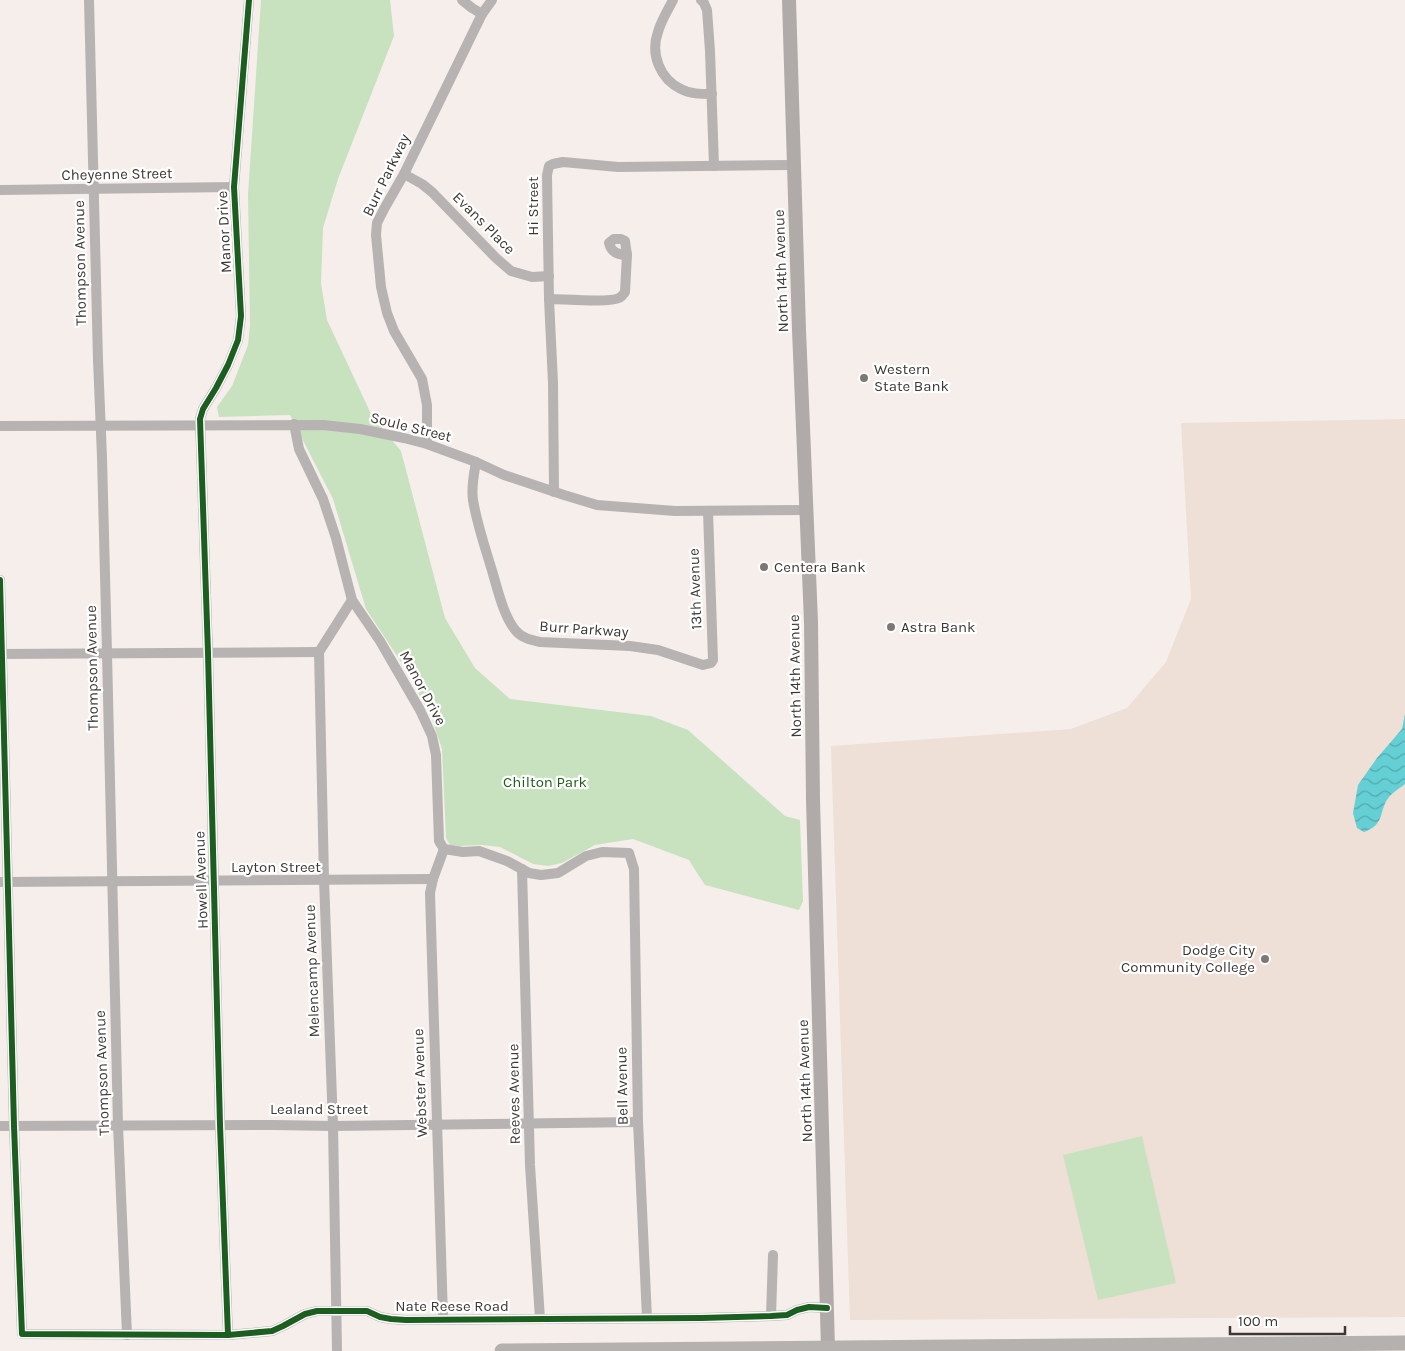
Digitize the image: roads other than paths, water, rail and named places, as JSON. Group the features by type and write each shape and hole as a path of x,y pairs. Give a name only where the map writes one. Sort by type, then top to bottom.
{"highway":[{"path":"502,1351 828,1350 1027,1346 1405,1343"}],"main road":[{"name":"North 14th Avenue","path":"789,0 798,330 811,622 813,800 828,1350"}],"street":[{"name":"Thompson Avenue","path":"89,0 118,1125 127,1335"},
{"name":"Manor Drive","path":"200,425 203,409 228,365 238,340 241,316 234,187 249,0"},
{"path":"462,0 482,14"},
{"name":"Burr Parkway","path":"427,444 427,405 422,379 394,331 387,313 381,287 376,235 384,209 404,174 482,14 492,0"},
{"path":"673,0 658,32 655,45 660,69 668,81 681,90 694,94 712,94"},
{"path":"700,0 704,3 707,10 714,166"},
{"name":"Hi Street","path":"554,492 547,175 549,166 564,162 618,167 794,165"},
{"name":"Evans Place","path":"404,174 432,192 511,271 532,277 549,276"},
{"name":"Cheyenne Street","path":"0,190 234,187"},
{"path":"549,299 589,300 617,299 622,297 625,292 627,255"},
{"name":"Manor Drive","path":"294,424 299,449 323,498 336,538 352,600 380,640 420,710 432,736 436,755 439,841 444,849"},
{"name":"Howell Avenue","path":"200,425 220,1125 228,1335"},
{"name":"Soule Street","path":"0,426 323,425 360,429 427,444 476,462 504,475 597,505 648,510 806,510"},
{"name":"Burr Parkway","path":"476,462 472,498 480,533 502,603 511,624 517,632 526,639 540,642 630,646 658,650 702,665 708,664"},
{"name":"13th Avenue","path":"708,511 712,660 708,664"},
{"path":"0,580 4,882 14,1126"},
{"path":"1,654 319,652 352,600"},
{"name":"Melencamp Avenue","path":"319,652 324,880 333,1126 337,1351"},
{"path":"444,849 463,852 479,851 507,861 522,869"},
{"name":"Webster Avenue","path":"443,1318 430,893 444,849"},
{"name":"Bell Avenue","path":"522,869 529,873 542,875 558,873 586,856 602,852 629,853 634,869 638,1122 647,1318"},
{"name":"Reeves Avenue","path":"522,869 531,1174 540,1319"},
{"name":"Layton Street","path":"4,882 433,879"},
{"name":"Lealand Street","path":"0,1126 333,1126 638,1122"},
{"name":"Nate Reese Road","path":"14,1126 22,1334 228,1335 272,1332 304,1314 317,1311 367,1311 380,1317 391,1319 443,1318 492,1320 771,1316 787,1315 797,1310 809,1308 827,1308"},
{"path":"771,1316 773,1256"}],"water":[{"path":"1405,714 1405,784 1389,797 1376,825 1364,832 1357,828 1353,813 1358,785 1377,758 1402,729"}],"place":[{"name":"Western State Bank","path":"864,378"},
{"name":"Centera Bank","path":"764,567"},
{"name":"Astra Bank","path":"891,627"},
{"name":"Dodge City Community College","path":"1265,959"}],"park label":[{"name":"Chilton Park","path":"545,782"}]}
